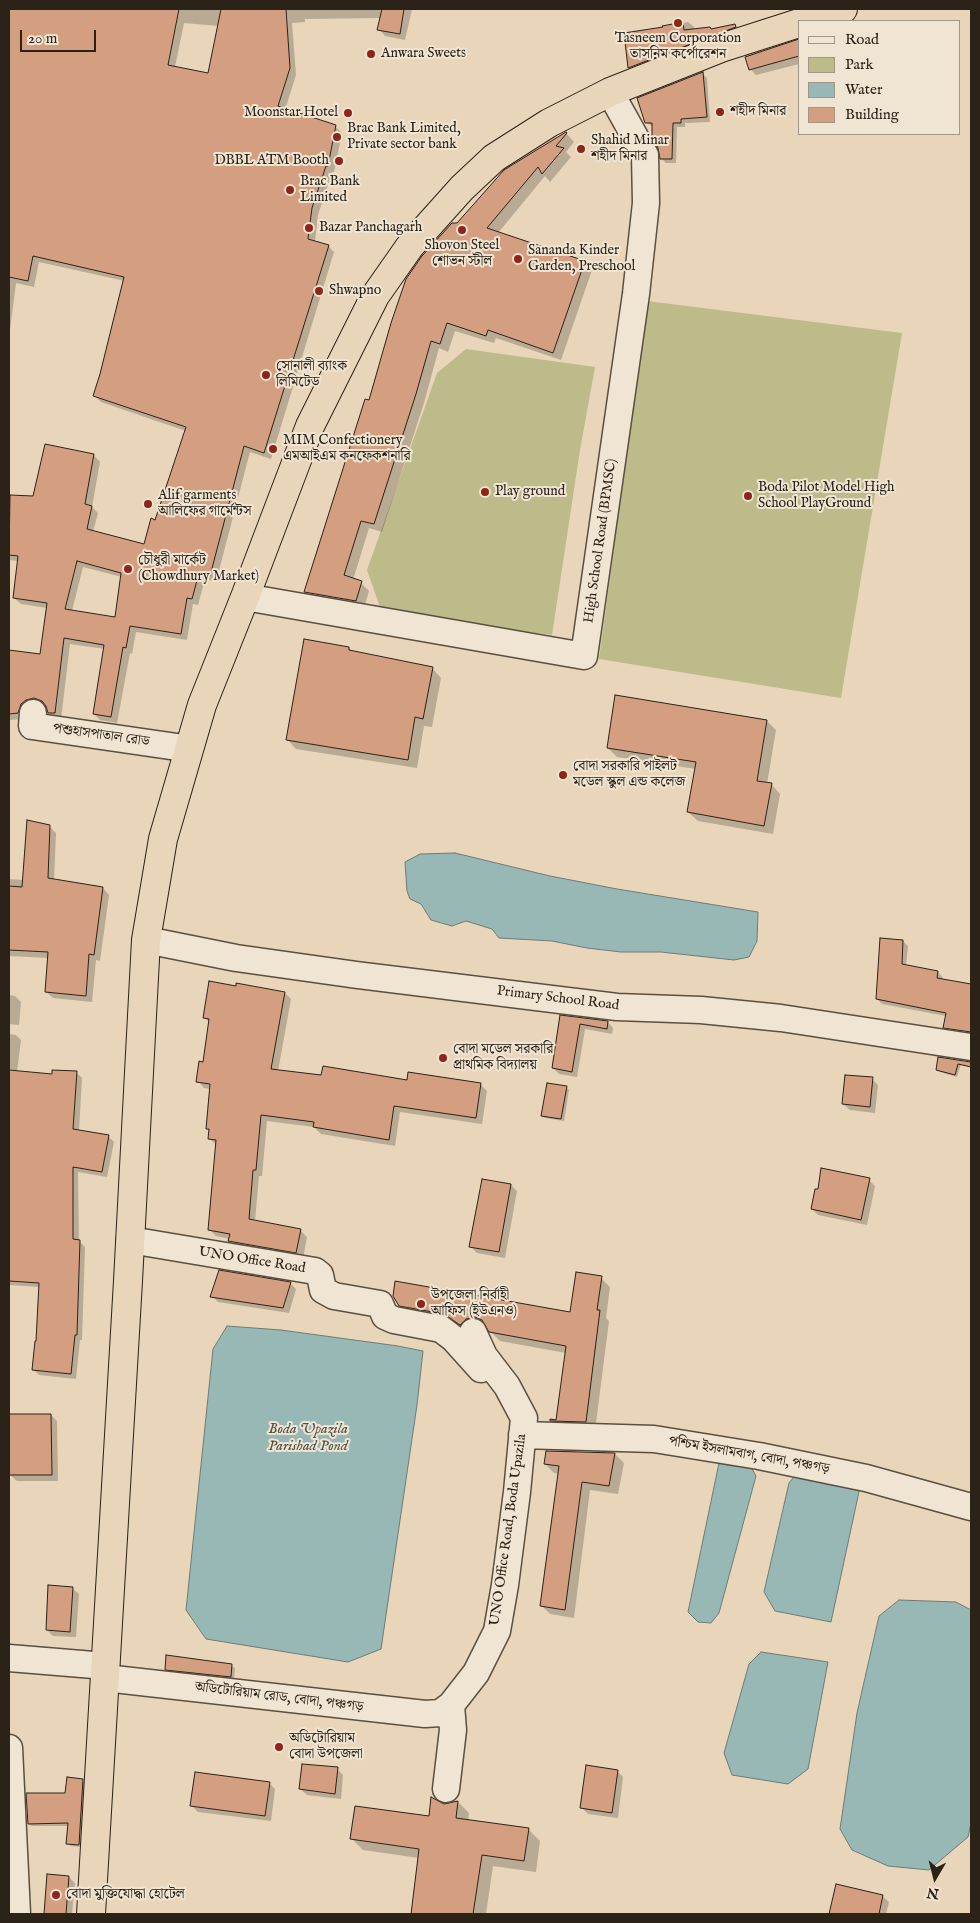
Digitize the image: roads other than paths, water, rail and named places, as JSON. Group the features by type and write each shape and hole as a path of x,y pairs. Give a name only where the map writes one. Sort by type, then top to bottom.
{"highway":[{"path":"807,20 843,9"},
{"path":"91,1914 146,940 157,866 171,810 202,705 310,426 375,296 410,246 462,188 494,158 549,123 610,92 721,48 798,23"}],"street":[{"name":"High School Road (BPMSC)","path":"245,597 584,656 636,294 646,203 644,155 610,92"},
{"name":"পশুহাসপাতাল রোড","path":"33,713 32,726 184,748"},
{"name":"Primary School Road","path":"146,940 236,958 357,975 617,1007 701,1010 781,1018 971,1047"},
{"name":"UNO Office Road","path":"130,1240 315,1271 320,1275 323,1290 334,1296 380,1304 385,1316 394,1320 441,1329 454,1339 486,1375 508,1386"},
{"name":"UNO Office Road, Boda Upazila","path":"451,1705 476,1674 496,1631 506,1576 524,1418 508,1386 484,1356 472,1332"},
{"name":"পশ্চিম ইসলামবাগ, বোদা, পঞ্চগড়","path":"522,1435 654,1439 759,1456 866,1478 971,1507"},
{"name":"অডিটোরিয়াম রোড, বোদা, পঞ্চগড়","path":"9,1658 425,1714 440,1712 451,1705"},
{"path":"446,1790 453,1730 451,1705"},
{"path":"9,1748 16,1914"}],"water":[{"path":"455,853 550,876 758,912 757,941 749,957 734,960 661,952 621,952 552,941 499,938 492,929 466,921 452,926 431,920 421,904 410,899 407,891 405,862 420,854"},
{"name":"Boda Upazila Parishad Pond","path":"227,1326 281,1330 423,1351 417,1405 381,1649 348,1662 206,1639 186,1610 213,1349"},
{"path":"748,1462 756,1476 719,1613 711,1623 698,1622 688,1612 719,1463"},
{"path":"798,1472 860,1487 831,1622 775,1611 764,1592 789,1483"},
{"path":"899,1600 956,1602 971,1610 971,1823 968,1837 929,1870 888,1866 852,1850 840,1829 857,1713 879,1616"},
{"path":"761,1652 828,1662 808,1769 788,1784 732,1775 724,1753 749,1664"}],"place":[{"name":"Tasneem Corporation তাসনিম কর্পোরেশন","path":"678,23"},
{"name":"Anwara Sweets","path":"371,54"},
{"name":"শহীদ মিনার","path":"720,112"},
{"name":"Moonstar Hotel","path":"348,113"},
{"name":"Brac Bank Limited, Private sector bank","path":"337,137"},
{"name":"Shahid Minar শহীদ মিনার","path":"581,149"},
{"name":"DBBL ATM Booth","path":"339,161"},
{"name":"Brac Bank Limited","path":"290,190"},
{"name":"Bazar Panchagarh","path":"309,228"},
{"name":"Shovon Steel শোভন স্টীল","path":"462,230"},
{"name":"Sananda Kinder Garden, Preschool","path":"518,259"},
{"name":"Shwapno","path":"319,291"},
{"name":"সোনালী ব্যাংক লিমিটেড","path":"266,375"},
{"name":"MIM Confectionery এমআইএম কনফেকশনারি","path":"273,449"},
{"name":"Play ground","path":"485,492"},
{"name":"Boda Pilot Model High School PlayGround","path":"748,496"},
{"name":"Alif garments আলিফের গার্মেন্টস","path":"148,504"},
{"name":"চৌধুরী মার্কেট (Chowdhury Market)","path":"128,569"},
{"name":"বোদা সরকারি পাইলট মডেল স্কুল এন্ড কলেজ","path":"563,775"},
{"name":"বোদা মডেল সরকারি প্রাথমিক বিদ্যালয়","path":"443,1058"},
{"name":"উপজেলা নির্বাহী আফিস (ইউএনও)","path":"421,1304"},
{"name":"অডিটোরিয়াম বোদা উপজেলা","path":"279,1747"},
{"name":"বোদা মুক্তিযোদ্ধা হোটেল","path":"56,1895"}]}
